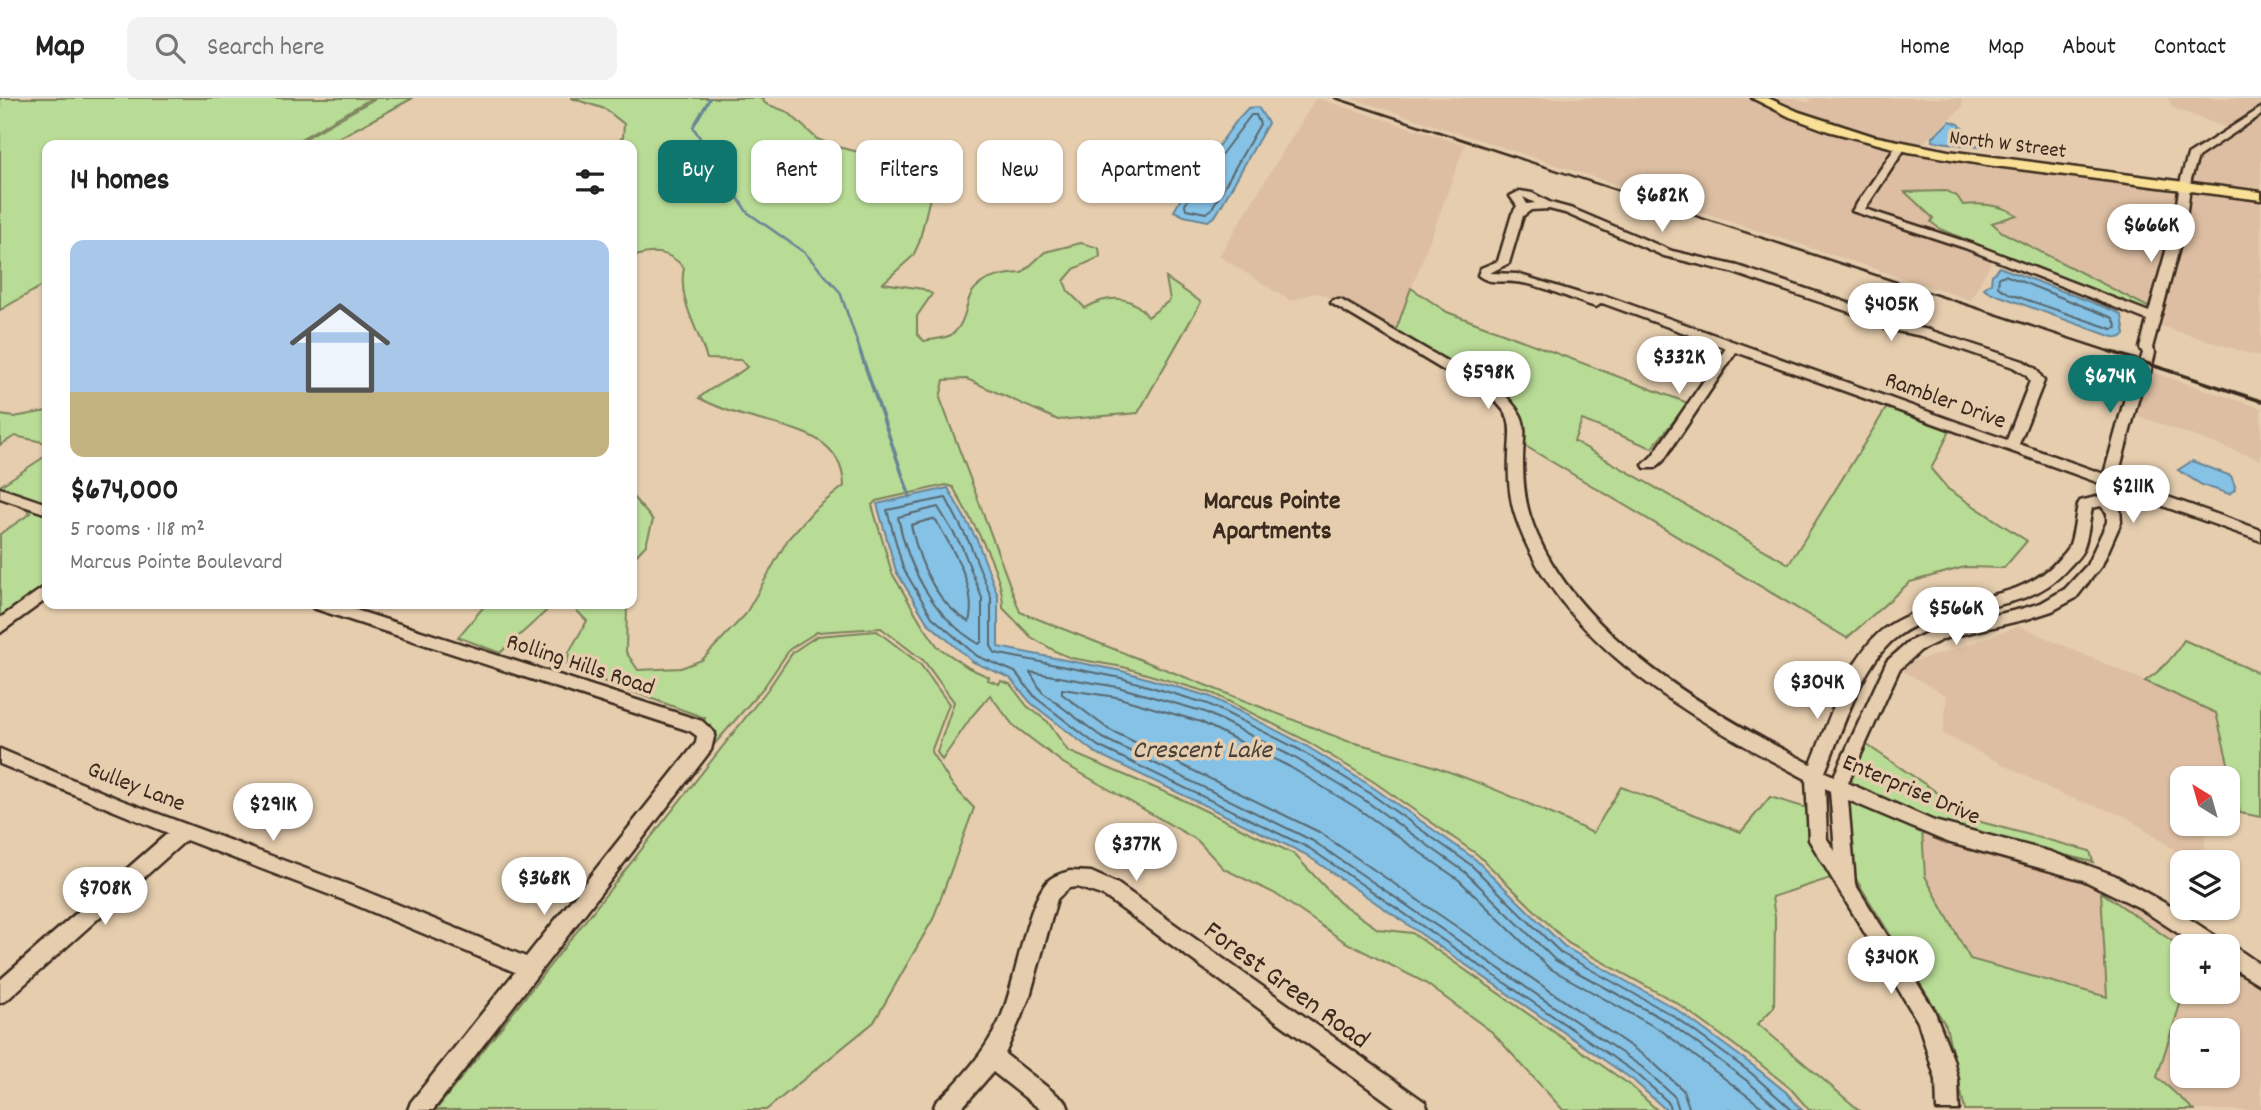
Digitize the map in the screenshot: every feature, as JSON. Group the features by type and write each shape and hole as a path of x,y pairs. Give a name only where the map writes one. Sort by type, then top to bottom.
{"main road":[{"name":"North W Street","path":"1758,98 1823,125 1901,147 1970,160 2261,196"}],"street":[{"path":"2104,500 2140,366 2149,354 2146,348 2179,226 2189,167 2198,150 2261,111"},
{"path":"1901,147 1858,211 1969,246 2153,318"},
{"path":"1503,263 1517,217 1522,210 1534,206 1549,206 1569,211 1668,254 1734,269 1874,316 1890,326 1919,331 2018,364 2035,376 2037,381 2011,447"},
{"name":"Rambler Drive","path":"1517,278 1495,279 1484,275 1485,271 1503,263 1504,271 1517,278 1585,299 1615,305 2261,536"},
{"name":"Enterprise Drive","path":"1337,303 1500,398 1508,407 1515,417 1517,427 1519,504 1536,545 1553,575 1595,627 1633,663 1690,706 1838,786 1949,835 1987,847 2052,861 2107,881 2162,911 2196,934"},
{"path":"1650,466 1733,347"},
{"path":"0,493 42,507"},
{"path":"1948,1110 1947,1080 1927,1017 1894,960 1864,917 1847,883 1818,840 1815,775 1863,663 1881,641 1894,630 1926,615 1998,601 2039,586 2067,563 2076,549 2085,505 2104,500"},
{"path":"1847,883 1838,786 1888,674 1905,653 1924,639 1947,629 2010,619 2050,605 2081,583 2091,571 2115,524 2116,515 2104,500"},
{"path":"2081,533 2104,541"},
{"path":"0,627 42,595"},
{"name":"Rolling Hills Road","path":"334,609 696,726 706,733 705,746 529,968"},
{"name":"Gulley Lane","path":"0,756 353,895 529,968"},
{"path":"0,993 184,830"},
{"name":"Forest Green Road","path":"944,1110 993,1058 1019,1000 1044,905 1050,893 1066,880 1088,879 1111,890 1417,1110"},
{"path":"2240,962 2261,976"},
{"path":"419,1110 529,968"},
{"path":"993,1058 1058,1110"}],"shaded area":[{"path":"1316,98 1465,145 1395,333 1324,295 1314,293 1291,301 1219,256"},
{"path":"1351,98 1753,98 1896,147 1853,211 1993,258 1971,300"},
{"path":"1762,98 1794,98 1808,103 1811,101 1809,98 1962,98 1962,107 1921,145 2181,179 2180,183 1969,158 1847,131"},
{"path":"2168,98 2261,98 2261,107 2227,128 2173,108"},
{"path":"2261,116 2261,194 2191,185 2194,168 2203,151"},
{"path":"1905,150 2180,187 2174,224 2150,308 2002,232 1991,222 2016,215 2006,208 1963,205 1946,191 1906,193 1934,218 1931,222 1983,248 1864,211"},
{"path":"2191,189 2261,198 2261,357 2158,325 2185,228"},
{"path":"2151,372 2261,408 2261,460 2135,415 2144,379"},
{"path":"2019,626 2216,712 2229,766 2170,766 2170,836 2205,836 2205,850 2175,850 2125,816 2063,795 1943,734 1947,696 1903,671 1907,663 1948,652"},
{"path":"1922,830 2093,880 2185,934 2170,934 2170,940 2101,893 2107,997 1969,959 1925,876"},
{"path":"2240,968 2261,982 2261,1110 2194,1110 2157,1077 2170,1036 2170,1088 2240,1088 2240,1018 2176,1018 2180,1004 2240,1004"}],"green space":[{"path":"0,98 372,98 299,140 42,140 42,286 0,310"},
{"path":"376,98 413,98 335,140 303,140"},
{"path":"571,98 765,98 761,99 766,104 788,112 820,140 751,140 751,203 842,203 842,148 856,151 856,203 929,203 913,256 883,283 923,289 932,294 917,316 917,334 924,341 955,332 971,294 982,283 998,276 1022,273 1045,252 1081,243 1099,248 1100,257 1074,269 1064,281 1068,291 1085,308 1102,301 1119,299 1135,304 1148,317 1170,300 1166,278 1201,302 1138,413 1058,420 967,379 944,380 940,398 1020,612 1347,741 1411,759 1473,781 1593,833 1621,787 1741,832 1770,797 1807,808 1810,838 1834,877 1772,897 1775,917 1774,1007 1758,1024 1859,1110 1809,1110 1791,1089 1759,1063 1677,1003 1568,943 1478,855 1374,782 1305,740 1214,694 1123,667 1071,658 1031,637 1003,608 1002,593 992,562 953,487 946,485 876,501 872,505 892,573 938,647 969,668 989,677 988,680 1010,684 1027,706 1048,722 1068,751 1181,799 1294,854 1339,902 1378,929 1412,933 1630,1085 1657,1110 1563,1110 1492,1032 1424,982 1345,942 1274,893 1224,869 1197,840 1063,763 1013,725 990,695 942,760 937,752 954,702 924,661 881,628 817,632 790,649 764,687 711,748 715,733 711,726 704,723 705,718 567,668 569,652 587,621 575,609 627,609 626,652 638,670 681,668 702,660 745,615 788,539 814,510 844,486 835,456 814,438 727,410 699,398 747,367 741,360 707,359 686,303 684,268 673,258 660,253 637,256 637,140 619,140 623,137 624,124 605,109"},
{"path":"1946,191 1957,196 1963,205 1991,205 2017,215 1992,223 2002,232 2150,308 2148,314 1940,229 1931,222 1933,218 1905,192"},
{"path":"1411,288 1447,312 1688,403 1652,448 1582,420 1574,441 1789,564 1887,407 1950,431 1931,469 1948,489 2027,541 2004,568 1965,567 1910,582 1847,638 1522,444 1521,418 1395,333"},
{"path":"42,412 42,442 15,436 0,445 0,415 14,417"},
{"path":"42,458 42,502 0,486"},
{"path":"637,502 653,520 646,545 637,555"},
{"path":"15,503 42,513 42,590 0,622 0,534 31,513"},
{"path":"482,609 548,609 500,653 458,637"},
{"path":"877,631 920,664 949,704 931,752 953,786 974,808 933,919 874,1022 766,1110 436,1110 768,689 793,652 817,636"},
{"path":"2184,640 2261,674 2261,817 2240,813 2240,766 2229,766 2216,713 2145,681 2176,652"},
{"path":"1867,745 1981,822 2090,851 2093,862 1924,820 1848,786"},
{"path":"1847,796 1922,830 1925,876 1970,959 2107,997 2101,892 2170,940 2170,1004 2180,1004 2176,1018 2170,1018 2170,1036 2157,1077 2194,1110 1965,1110 1946,1026 1854,876"}],"water":[{"path":"1258,107 1268,123 1225,199 1225,140 1223,140 1248,108"},
{"path":"1950,121 1959,124 1978,147 1933,141 1932,138"},
{"path":"1178,203 1223,203 1216,215 1208,221 1174,211"},
{"path":"1999,267 2117,312 2122,316 2125,335 2119,338 2110,336 1989,292 1984,288 1991,283 1992,275"},
{"path":"2192,461 2231,476 2236,489 2229,494 2202,485 2178,470"},
{"name":"Crescent Lake","path":"948,488 977,540 998,596 998,647 1122,671 1211,697 1303,744 1371,786 1475,859 1565,947 1676,1009 1755,1067 1786,1092 1802,1110 1666,1110 1633,1080 1305,854 1094,752 1031,703 1010,678 973,662 927,622 896,571 877,504"}],"waterway":[{"path":"710,98 693,127 747,212 805,253 840,292 861,353"},
{"path":"860,351 910,497"}],"railway":[{"path":"1335,98 2114,353"},
{"path":"2109,351 2261,401"}],"district":[{"name":"Marcus Pointe Apartments","path":"1272,514"}]}
